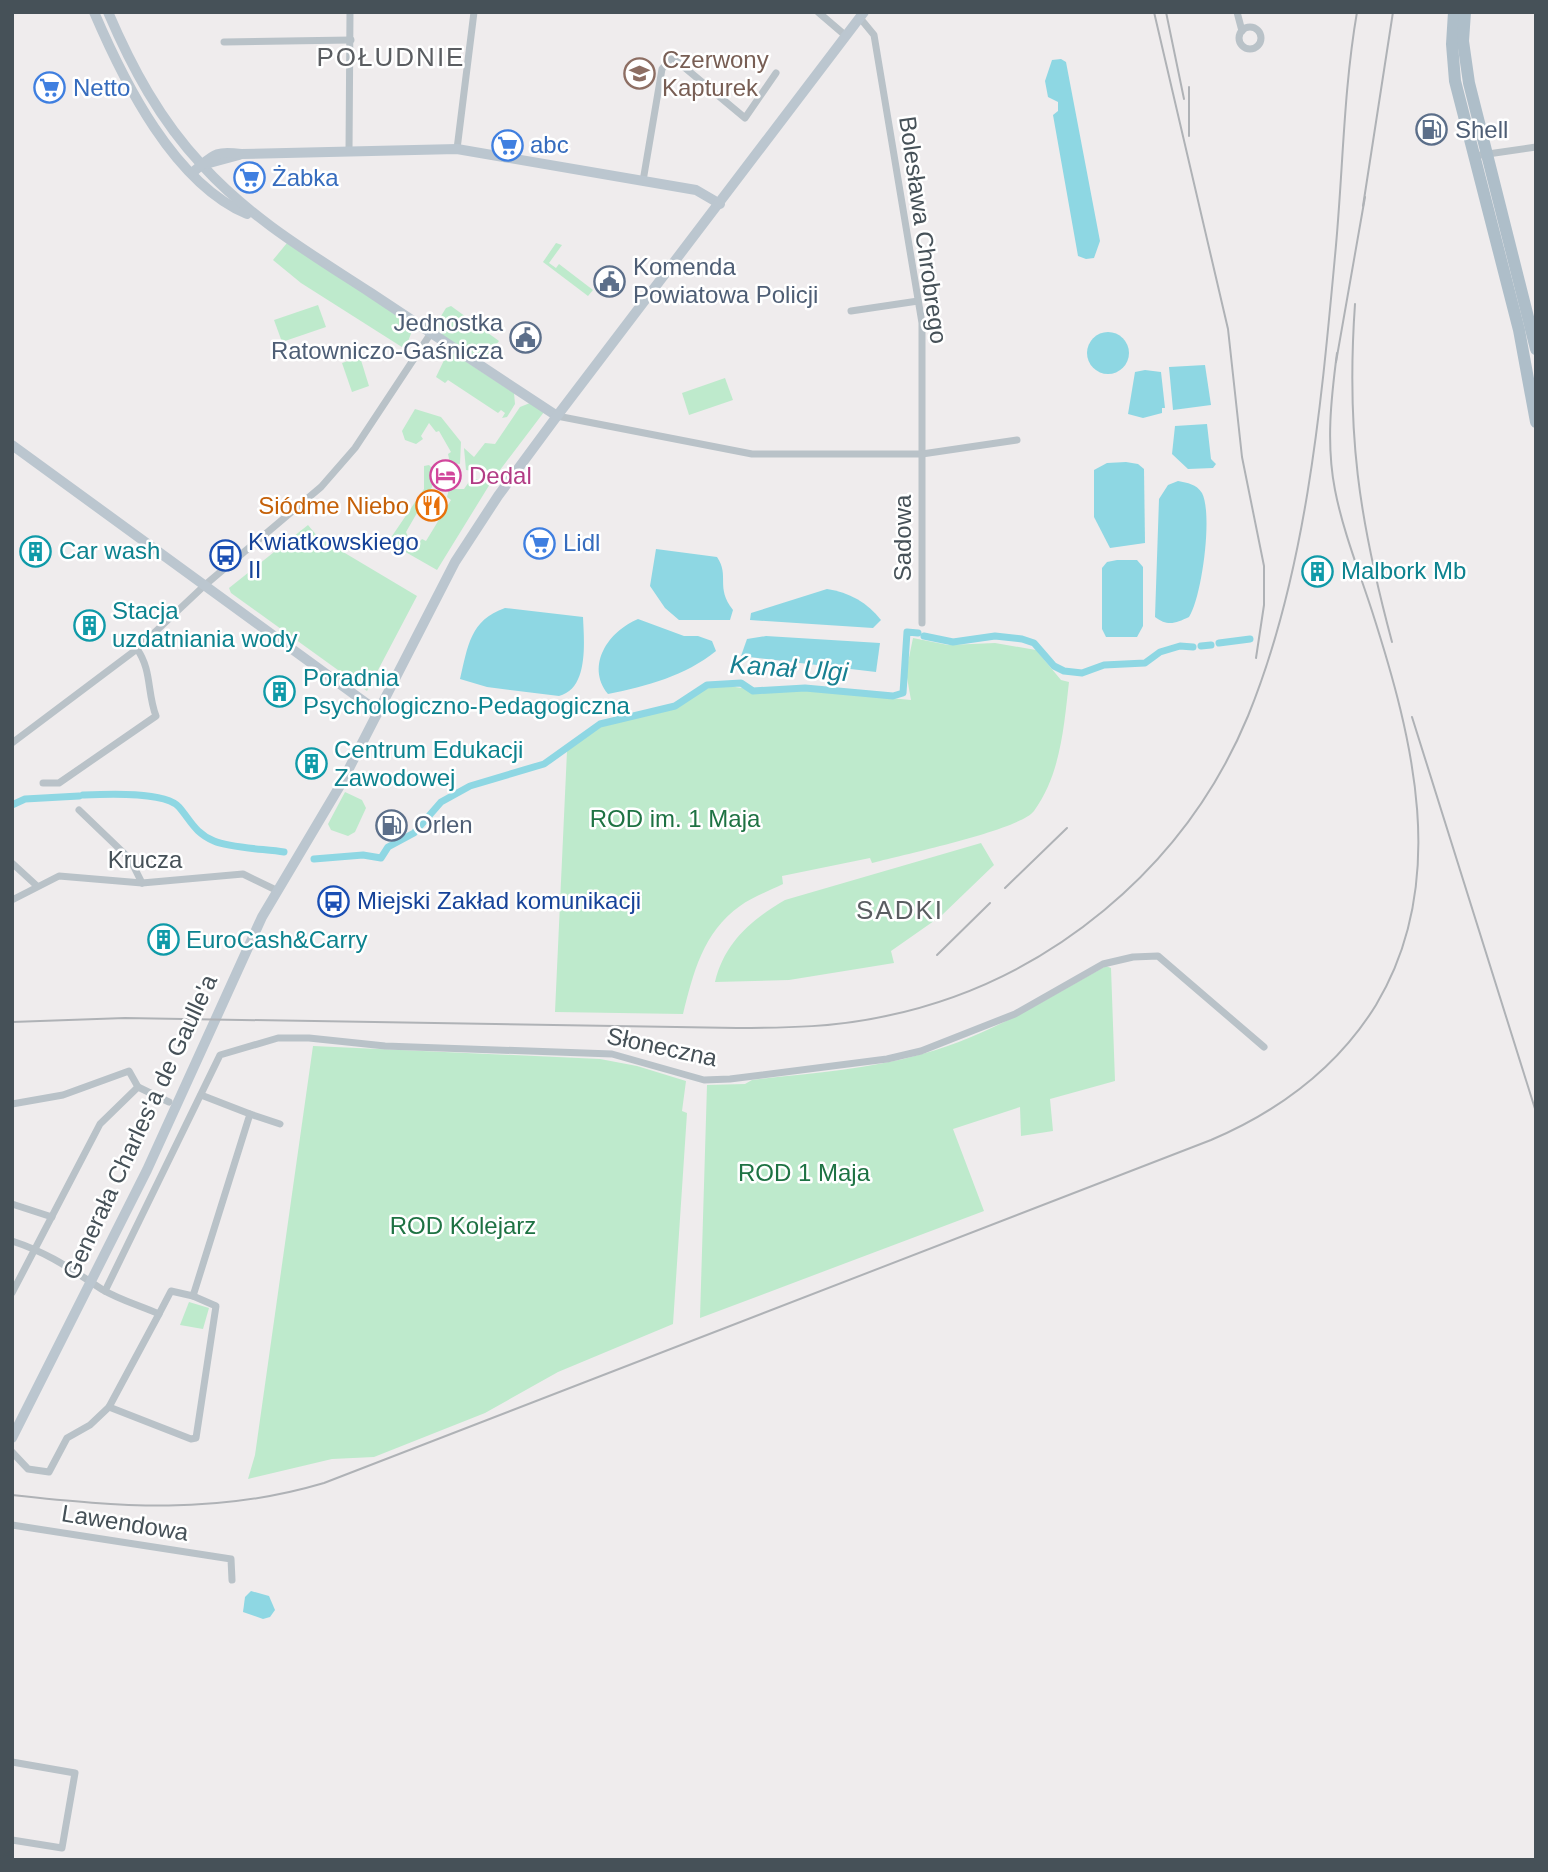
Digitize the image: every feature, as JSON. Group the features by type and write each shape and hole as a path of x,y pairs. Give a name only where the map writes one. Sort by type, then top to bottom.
{"main road":[{"path":"1454,12 1453,62 1536,349"},
{"path":"1465,12 1465,59 1480,155 1519,330 1536,422"}],"street":[{"path":"94,12 125,80 158,131 197,169 259,219 557,416 752,454 922,454 1017,440"},
{"path":"108,12 144,87 197,169"},
{"path":"349,12 349,151"},
{"path":"457,149 474,12"},
{"path":"818,12 846,36"},
{"path":"1239,12 1261,37 1254,48 1247,48 1241,43 1239,12"},
{"name":"Generała Charles'a de Gaulle'a","path":"12,1438 158,1146 249,944 341,784 455,562 498,496 557,416 862,15"},
{"name":"Bolesława Chrobrego","path":"862,15 874,35 922,323 922,454"},
{"path":"1242,31 1252,27"},
{"path":"224,43 351,40"},
{"path":"643,181 662,69 672,57 745,118 776,73"},
{"path":"1480,155 1534,147 1536,157"},
{"path":"197,169 215,154 457,149 702,191 720,204"},
{"path":"851,311 918,301"},
{"path":"12,743 137,649 205,584 297,510 355,448 431,333"},
{"path":"12,445 377,711"},
{"name":"Sadowa","path":"922,454 922,622"},
{"path":"43,783 59,783 156,716 148,698 149,672 137,649"},
{"path":"79,810 130,859 142,883"},
{"path":"12,863 37,886"},
{"name":"Krucza","path":"12,900 59,876 142,883 243,874 278,891"},
{"name":"Słoneczna","path":"105,1291 220,1055 288,1037 385,1046 612,1054 694,1077 717,1080 887,1059 954,1041 1015,1014 1103,964 1133,957 1158,956 1264,1046"},
{"path":"12,1104 62,1096 129,1071 138,1087 169,1102"},
{"path":"12,1293 100,1124 138,1087"},
{"path":"201,1094 279,1124"},
{"path":"193,1296 250,1114"},
{"path":"12,1204 52,1217"},
{"path":"12,1241 35,1248 105,1291 159,1314"},
{"path":"12,1452 29,1469 49,1472 67,1438 90,1425 109,1407 171,1291 193,1296 216,1306 196,1438 191,1439 109,1407"},
{"name":"Lawendowa","path":"12,1525 231,1559 232,1580"},
{"path":"12,1762 75,1773 66,1840 62,1848 12,1840"}],"green space":[{"path":"287,243 402,318 400,321 412,331 405,349 301,283 273,260"},
{"path":"556,243 562,245 549,263 556,268 559,264 593,290 588,296 543,262"},
{"path":"318,305 326,327 282,342 274,320"},
{"path":"451,306 499,341 489,354 475,358 440,334 438,321 446,308"},
{"path":"453,353 514,393 515,404 507,417 502,418 505,413 501,410 498,413 448,380 445,383 436,377 446,356"},
{"path":"360,357 369,386 352,392 342,363"},
{"path":"725,378 733,400 689,415 682,393"},
{"path":"530,403 544,412 497,474 466,470 464,448 474,457 485,443 495,444 520,407"},
{"path":"415,409 441,417 461,442 460,464 450,463 448,454 451,452 439,431 436,432 429,423 421,436 423,439 416,444 405,440 402,431"},
{"path":"429,465 433,469 432,487 406,532 413,549 422,539 426,541 451,500 447,497 449,489 464,489 471,479 493,479 437,570 388,542 424,489 424,466"},
{"path":"308,525 318,537 417,596 367,691 231,593 229,588"},
{"name":"ROD im. 1 Maja","path":"913,638 948,645 995,643 1036,650 1061,680 1069,682 1056,765 1034,811 1007,826 932,848 872,863 870,858 782,876 783,884 745,903 727,916 717,928 701,955 683,1014 555,1012 567,751 603,724 677,707 705,687 716,684 761,691 806,690 911,700 906,672"},
{"path":"345,792 362,800 366,808 355,832 348,836 331,830 328,824"},
{"path":"981,843 994,865 941,916 891,951 894,963 789,980 715,982 732,944 761,915 785,900"},
{"name":"ROD 1 Maja","path":"1106,966 1111,968 1115,1081 1050,1099 1053,1131 1021,1136 1020,1107 953,1129 984,1211 700,1318 707,1085 745,1084 752,1080 859,1067 922,1054 994,1027"},
{"name":"ROD Kolejarz","path":"313,1046 600,1059 637,1066 686,1081 682,1111 687,1113 673,1324 558,1372 485,1413 374,1457 332,1459 248,1479 255,1455"},
{"path":"189,1302 209,1308 203,1329 180,1325"}],"water":[{"path":"1061,59 1066,62 1100,241 1094,258 1078,256 1053,115 1058,111 1058,102 1048,97 1045,81 1052,60"},
{"path":"1108,332 1123,338 1129,353 1123,368 1108,374 1093,368 1087,353 1093,338"},
{"path":"1205,365 1211,405 1173,410 1169,367"},
{"path":"1135,372 1161,372 1165,408 1162,408 1162,413 1143,418 1128,414"},
{"path":"1207,424 1211,459 1216,464 1213,468 1188,469 1172,454 1175,426"},
{"path":"1107,463 1138,464 1144,469 1145,543 1110,548 1094,517 1094,470"},
{"path":"1178,481 1194,486 1202,493 1206,536 1202,575 1194,607 1189,617 1168,623 1155,617 1159,499 1168,485"},
{"path":"656,549 717,557 721,564 725,595 733,610 730,620 679,620 665,608 650,586"},
{"path":"1137,560 1143,567 1143,626 1137,637 1106,637 1102,629 1102,568 1107,562"},
{"path":"827,589 857,599 881,620 873,628 750,620 751,613"},
{"path":"505,608 583,617 583,663 576,684 569,692 559,696 487,687 460,679 477,627 493,613"},
{"path":"638,619 684,636 698,636 712,641 716,651 692,667 665,679 608,694 601,683 599,672 604,650 618,632"},
{"path":"766,636 880,643 876,672 741,656 747,639"},
{"path":"251,1591 269,1596 275,1610 270,1617 263,1619 243,1612 245,1597"}],"waterway":[{"name":"Kanał Ulgi","path":"314,859 363,855 381,858 388,847 414,833 441,802 470,786 544,764 600,724 675,706 707,685 741,683 753,691 805,688 893,696 903,693 907,632 918,633"},
{"path":"924,636 953,642 995,636 1022,639 1034,643 1054,666 1064,671 1082,673 1104,665 1145,663 1160,652 1180,646 1193,647"},
{"path":"1219,643 1250,639"},
{"path":"1201,646 1211,645"},
{"name":"Kanał Ulgi","path":"83,795 161,798 179,807 198,830 214,841 238,847 284,852"},
{"name":"Kanał Ulgi","path":"12,805 25,799 79,796"}],"railway":[{"path":"1154,12 1228,329 1242,457 1264,566 1264,605 1256,658"},
{"path":"1166,12 1184,99"},
{"path":"12,1022 125,1018 737,1028 831,1025 868,1020 945,1000 1002,976 1055,946 1104,910 1148,869 1188,822 1221,771 1248,716 1268,662 1297,548 1317,430 1335,256 1349,73 1357,12"},
{"path":"1363,206 1393,12"},
{"path":"1189,87 1189,136"},
{"path":"1336,362 1365,197"},
{"path":"1355,304 1352,394 1358,475 1371,555 1392,642"},
{"path":"12,1495 92,1503 169,1506 245,1500 324,1483 1211,1140 1260,1116 1325,1068 1361,1028 1376,1005 1399,958 1412,910 1418,860 1417,810 1411,759 1400,709 1338,505 1332,473 1331,404 1337,353"},
{"path":"1412,717 1536,1112"},
{"path":"1005,888 1067,828"},
{"path":"937,955 990,903"}],"place":[{"name":"Czerwony Kapturek","path":"639,74"},
{"name":"Netto","path":"50,88"},
{"name":"Shell","path":"1432,130"},
{"name":"abc","path":"507,145"},
{"name":"Żabka","path":"249,178"},
{"name":"Komenda Powiatowa Policji","path":"610,281"},
{"name":"Jednostka Ratowniczo-Gaśnicza","path":"526,337"},
{"name":"Dedal","path":"446,476"},
{"name":"Siódme Niebo","path":"432,506"},
{"name":"Lidl","path":"540,543"},
{"name":"Car wash","path":"36,551"},
{"name":"Kwiatkowskiego II","path":"225,556"},
{"name":"Malbork Mb","path":"1318,571"},
{"name":"Stacja uzdatniania wody","path":"89,625"},
{"name":"Poradnia Psychologiczno-Pedagogiczna","path":"280,692"},
{"name":"Centrum Edukacji Zawodowej","path":"311,764"},
{"name":"Orlen","path":"391,825"},
{"name":"Miejski Zakład komunikacji","path":"334,901"},
{"name":"EuroCash&Carry","path":"163,940"}],"district":[{"name":"POŁUDNIE","path":"391,57"},
{"name":"SADKI","path":"900,910"}]}
